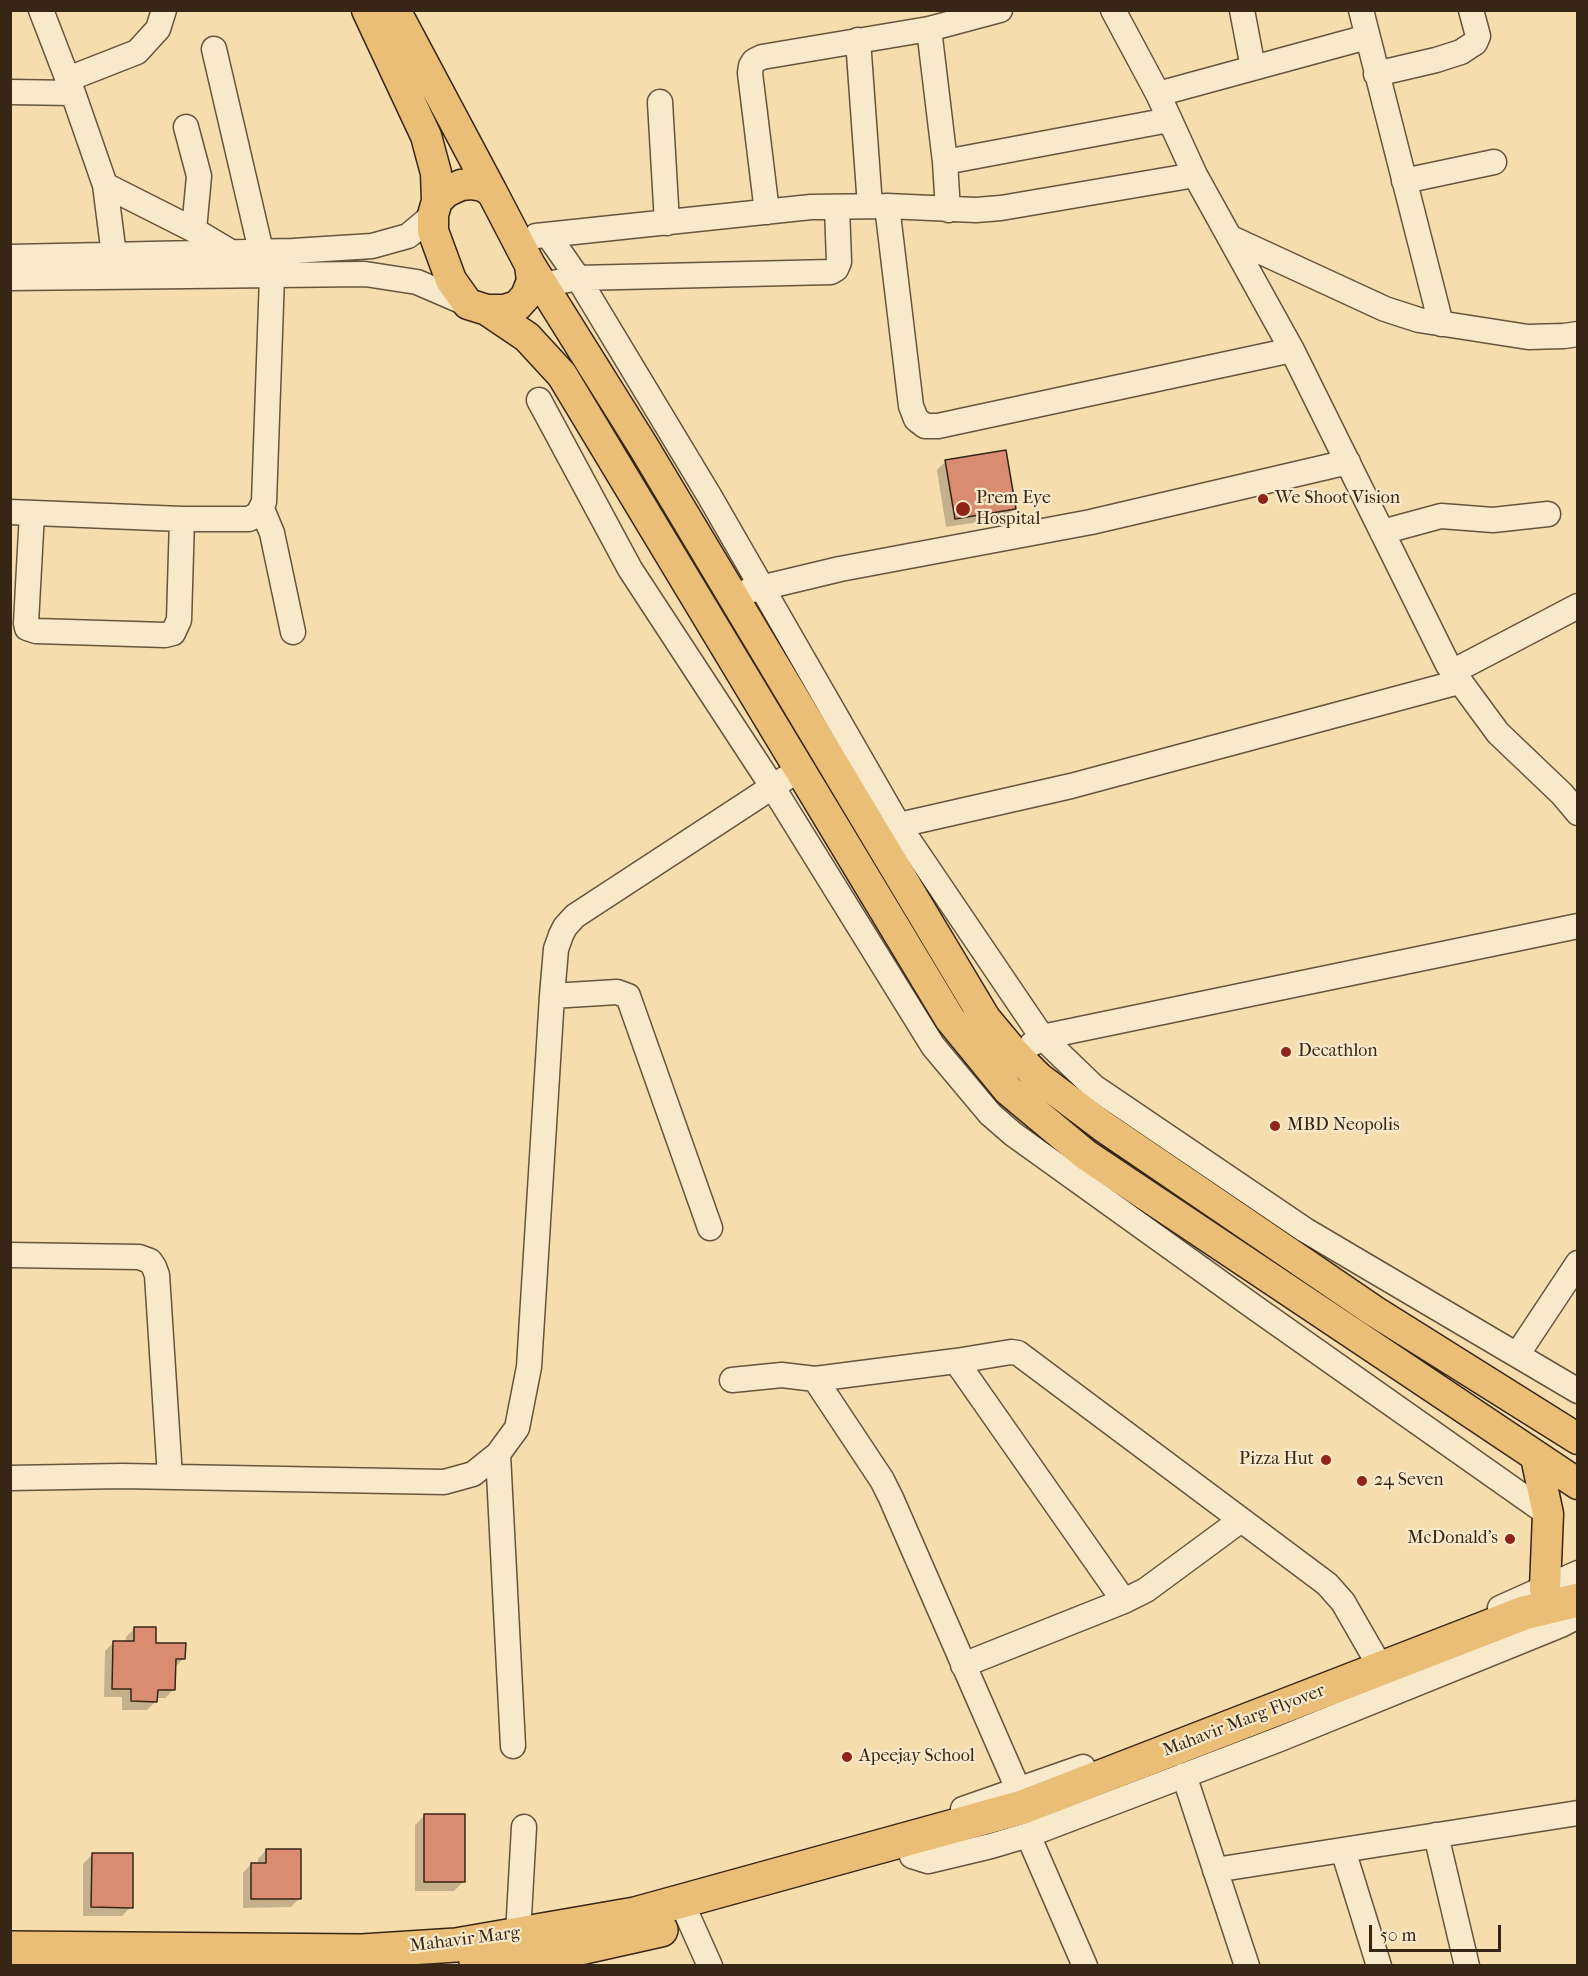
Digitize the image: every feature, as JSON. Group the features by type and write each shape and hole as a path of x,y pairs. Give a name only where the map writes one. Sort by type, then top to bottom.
{"highway":[{"name":"Mahavir Marg Flyover","path":"921,1845 1524,1613 1578,1600"},
{"name":"Mahavir Marg Flyover","path":"921,1845 1108,1792 1522,1629 1578,1615"},
{"name":"Mahavir Marg","path":"10,1948 362,1951 456,1945 635,1914 685,1911 921,1845"},
{"name":"Mahavir Marg","path":"441,1965 558,1953 652,1933 685,1911"}],"main road":[{"path":"367,10 426,136 436,173 433,231 451,280 478,307 527,337 562,375 950,1019 1008,1090 1086,1155 1578,1485"},
{"path":"395,10 536,275 643,446 731,595 886,829 985,1018 1015,1054 1040,1078 1104,1127 1374,1311 1578,1439"},
{"path":"435,208 446,192 460,185 483,186 492,192"},
{"path":"478,307 504,310 517,306 526,296 536,275"},
{"path":"1040,1078 1044,1093 1055,1104 1168,1190 1578,1456"},
{"path":"1536,1457 1548,1514 1545,1588"}],"street":[{"path":"41,10 71,86 105,185 114,255"},
{"path":"10,92 71,86 137,52 158,29 164,10"},
{"path":"767,212 751,66 762,57 929,29 1000,10"},
{"path":"1113,10 1158,94 1195,175 1292,350 1456,677 1498,733 1570,799 1578,813"},
{"path":"1242,10 1253,68"},
{"path":"1361,10 1441,324"},
{"path":"1376,74 1436,60 1461,52 1470,46 1478,36 1471,10"},
{"path":"929,29 945,162 948,210"},
{"path":"1158,94 1367,37"},
{"path":"858,40 879,206 911,406 916,419 925,426 938,426 1292,350"},
{"path":"214,49 261,251"},
{"path":"660,102 667,223"},
{"path":"945,162 1169,120"},
{"path":"186,128 199,176 194,230"},
{"path":"1404,181 1494,162"},
{"path":"516,238 811,207 879,206 948,210 1001,208 1195,175"},
{"path":"105,185 194,230 231,252"},
{"path":"536,275 578,278 831,272 836,269 838,262 837,207"},
{"path":"10,257 372,246 408,236 435,208"},
{"path":"548,235 578,278 710,496 762,588 886,829 1042,1037 1094,1087 1305,1230 1517,1355 1576,1385"},
{"path":"1231,238 1385,309 1441,324 1528,337 1577,336"},
{"path":"10,278 365,274 417,282 478,307"},
{"path":"182,519 179,620 173,633 165,635 36,631 27,628 21,512 182,519 249,519 262,509 272,276"},
{"path":"539,400 630,569 772,786 933,1046 990,1114 1013,1134 1548,1514"},
{"path":"731,595 840,569 1091,522 1348,462"},
{"path":"262,509 272,533 293,632"},
{"path":"1382,532 1441,516 1493,520 1548,514"},
{"path":"886,829 1071,786 1456,677 1578,606"},
{"path":"10,1478 170,1477 444,1482 472,1474 498,1454 517,1428 529,1367 552,996 556,950 565,927 575,916 800,769"},
{"path":"1015,1054 1042,1037 1578,927"},
{"path":"552,996 617,992 628,996 710,1228"},
{"path":"10,1255 139,1257 150,1261 157,1275 170,1477"},
{"path":"1517,1355 1578,1263"},
{"path":"732,1380 782,1375 816,1379 1011,1352 1023,1355 1327,1584 1342,1602 1374,1656"},
{"path":"956,1361 1124,1601"},
{"path":"816,1379 882,1480 891,1498 1018,1789"},
{"path":"498,1454 513,1746"},
{"path":"963,1665 1124,1601 1146,1590 1241,1520"},
{"path":"1578,1573 1504,1606 1114,1757 920,1823 921,1845 928,1861 991,1846 1028,1834 1446,1672 1560,1625 1578,1615"},
{"path":"1185,1775 1247,1965"},
{"path":"1215,1870 1578,1813"},
{"path":"518,1934 524,1827"},
{"path":"1028,1834 1085,1965"},
{"path":"1436,1834 1467,1965"},
{"path":"1343,1850 1379,1965"},
{"path":"685,1911 710,1965"}],"building":[{"path":"1006,450 1016,509 955,519 945,460"},
{"path":"134,1627 156,1627 156,1643 186,1643 185,1659 176,1659 175,1690 158,1690 157,1702 131,1701 131,1689 112,1689 113,1641 134,1641"},
{"path":"424,1814 465,1814 465,1882 424,1882"},
{"path":"266,1849 301,1849 301,1899 251,1899 251,1863 266,1863"},
{"path":"92,1853 133,1853 133,1908 91,1907"}],"place":[{"name":"We Shoot Vision","path":"1263,499"},
{"name":"Prem Eye Hospital","path":"963,509"},
{"name":"Decathlon","path":"1286,1052"},
{"name":"MBD Neopolis","path":"1275,1126"},
{"name":"Pizza Hut","path":"1326,1460"},
{"name":"24 Seven","path":"1362,1481"},
{"name":"McDonald's","path":"1510,1539"},
{"name":"Apeejay School","path":"847,1757"}]}
